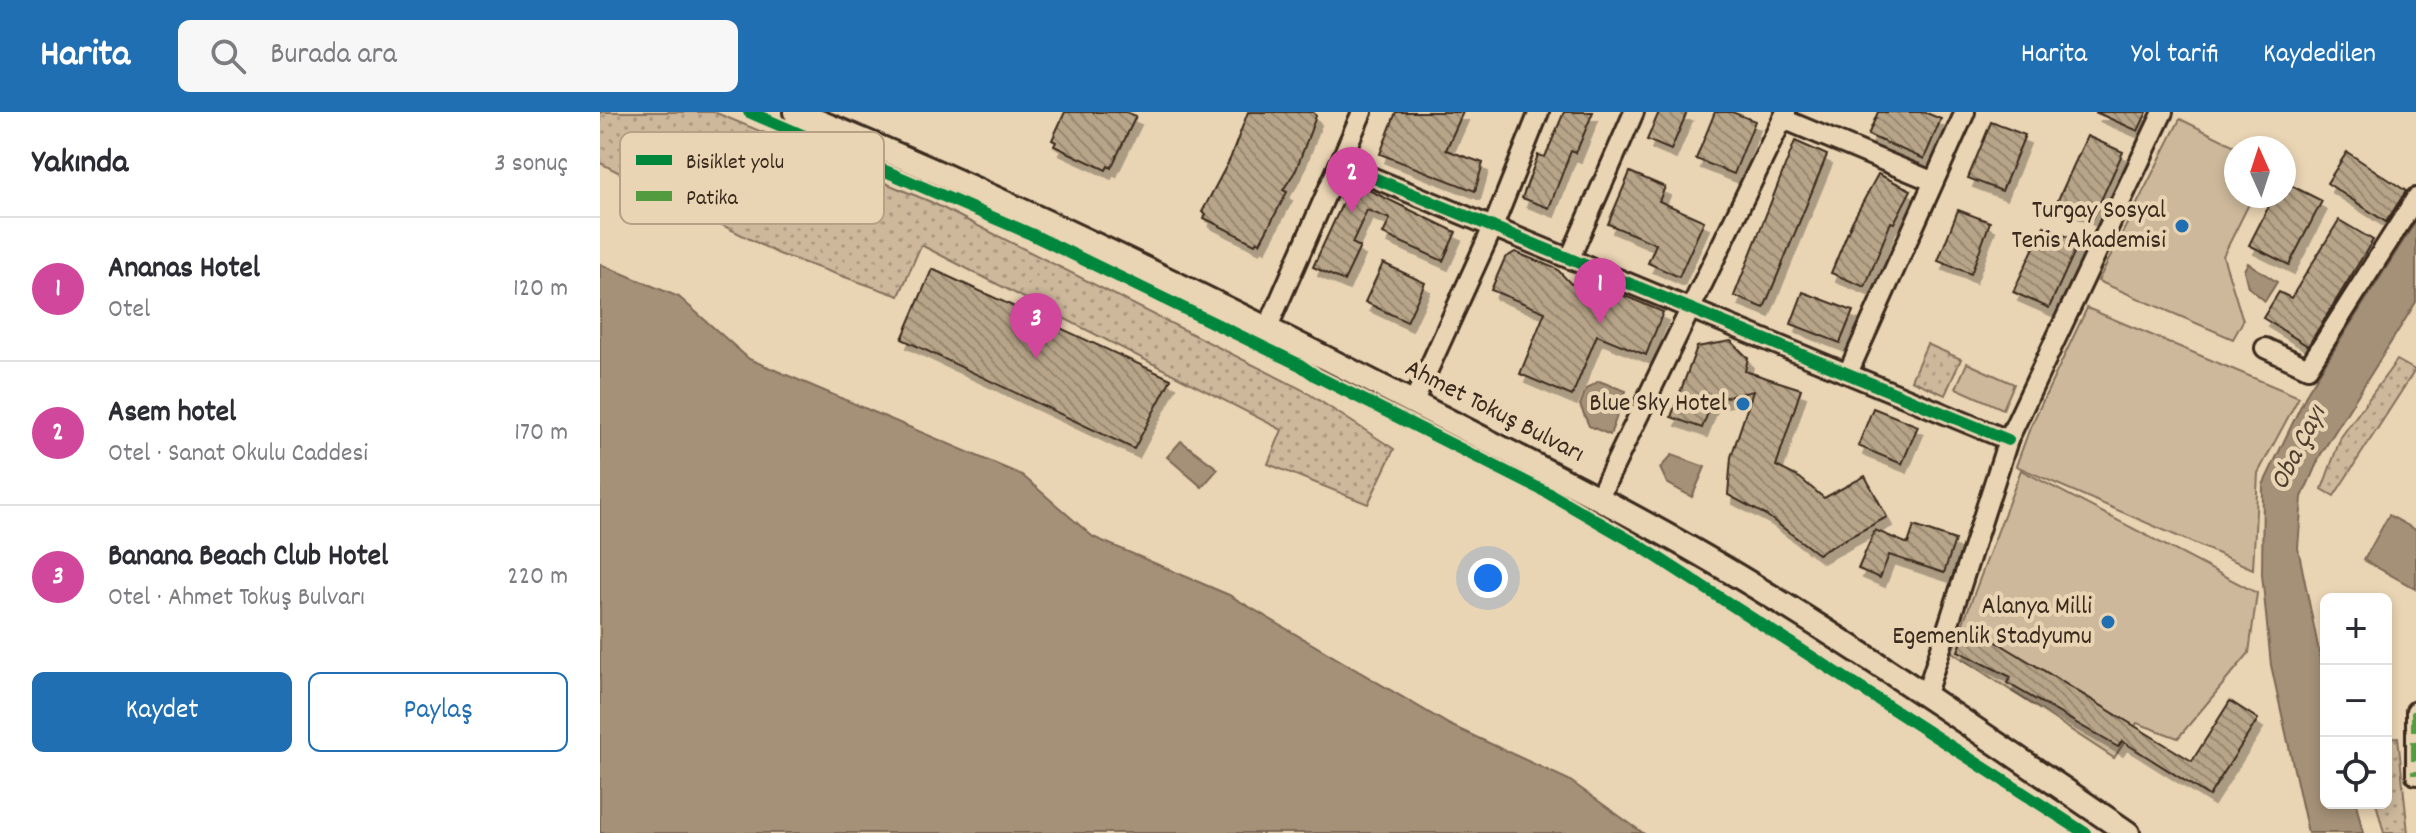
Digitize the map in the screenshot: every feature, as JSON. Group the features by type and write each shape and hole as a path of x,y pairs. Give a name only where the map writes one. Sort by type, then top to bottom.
{"main road":[{"name":"Ahmet Tokuş Bulvarı","path":"795,112 842,132"},
{"name":"Ahmet Tokuş Bulvarı","path":"884,150 1268,327 1599,497 1769,595 1926,694 2128,833"}],"street":[{"path":"1268,327 1362,112"},
{"path":"1413,403 1493,227 1539,112"},
{"path":"1570,258 1634,112"},
{"path":"1848,373 1965,112"},
{"path":"1926,694 2008,440 2163,112"},
{"path":"1599,497 1784,116 1932,181"},
{"path":"1340,164 2008,440"},
{"path":"2265,348 2308,368 2416,198"},
{"path":"2416,711 2416,775"}],"shaded area":[{"path":"600,112 714,112 762,132 620,132 620,173 600,163"},
{"name":"Turgay Sosyal Tenis Akademisi","path":"2180,119 2224,141 2224,208 2247,208 2223,256 2243,321 2233,339 2098,281"},
{"path":"884,183 931,202 1303,390 1394,449 1368,504 1268,464 1282,430 921,245 899,296 779,254 720,224 884,224"},
{"path":"2087,308 2299,397 2258,473 2253,569 2016,466 2030,428"},
{"path":"1927,344 1961,359 1945,395 1911,380"},
{"path":"2397,360 2415,370 2334,496 2322,489 2341,437"},
{"path":"1967,363 2014,384 2003,409 1956,388"},
{"name":"Alanya Milli Egemenlik Stadyumu","path":"2021,470 2257,593 2249,653 2178,738 2137,723 2114,758 1952,652"},
{"path":"2398,737 2408,833 2384,833 2378,809 2392,809 2392,738"}],"water":[{"name":"Oba Çayı","path":"2416,221 2416,302 2321,454 2302,497 2298,548 2320,656 2320,809 2357,809 2363,833 2308,833 2271,665 2262,574 2263,485 2308,391"},
{"path":"2248,263 2277,282 2265,301 2248,287 2244,270"},
{"path":"600,264 679,297 749,359 1022,475 1093,537 1229,595 1450,725 1569,780 1643,833 600,833"},
{"path":"1599,381 1626,391 1610,435 1589,426 1580,405 1586,389"},
{"path":"1181,441 1218,469 1202,487 1167,457"},
{"path":"1672,455 1705,467 1692,497 1667,483 1660,468"},
{"path":"2389,515 2416,530 2416,589 2364,560"}],"building":[{"path":"1065,112 1126,112 1136,116 1111,168 1108,166 1106,170 1054,146 1056,142 1052,140"},
{"path":"1248,112 1313,112 1316,116 1296,170 1283,190 1287,192 1260,243 1257,241 1255,244 1204,218 1206,214 1202,212 1230,159"},
{"path":"1396,112 1463,112 1446,150 1483,163 1475,191 1380,154"},
{"path":"1564,112 1593,112 1576,153 1571,151 1549,208 1522,198 1538,155 1545,157"},
{"path":"1659,112 1687,112 1671,150 1647,140"},
{"path":"1715,112 1732,112 1755,121 1734,174 1696,159"},
{"path":"1878,112 1924,112 1941,119 1924,159 1868,135"},
{"path":"2095,112 2147,112 2138,131"},
{"path":"1991,122 2025,135 2002,191 1968,178"},
{"path":"2087,136 2123,152 2093,218 2057,202"},
{"path":"1795,141 1827,155 1764,308 1734,296"},
{"path":"2347,152 2406,191 2386,222 2327,183"},
{"path":"1630,172 1665,187 1659,201 1704,221 1679,277 1648,263 1656,244 1608,224"},
{"path":"1878,174 1911,190 1894,223 1891,222 1865,287 1831,273 1852,222"},
{"path":"1348,180 1456,232 1443,261 1383,234 1390,219 1367,210 1352,243 1360,247 1344,281 1313,267 1344,200 1340,198"},
{"path":"2296,188 2322,201 2289,265 2249,245 2268,208 2296,208"},
{"path":"1958,210 1990,222 1971,274 1938,261"},
{"path":"2339,220 2373,240 2308,346 2263,318 2279,292 2291,298"},
{"path":"2044,226 2079,242 2049,308 2013,292"},
{"path":"1515,252 1557,269 1571,284 1582,281 1593,286 1599,297 1618,293 1663,312 1646,355 1597,335 1572,396 1520,374 1545,312 1491,290 1505,258"},
{"path":"1383,263 1425,283 1407,322 1365,302"},
{"path":"932,269 1171,379 1134,449 902,339"},
{"path":"1803,292 1853,311 1840,343 1791,324"},
{"path":"1731,341 1748,358 1745,371 1801,389 1776,466 1800,478 1824,498 1865,476 1887,517 1818,554 1766,515 1728,495 1731,457 1753,391 1713,400 1702,428 1671,417 1697,347"},
{"path":"1873,408 1918,426 1902,464 1858,446"},
{"path":"1914,526 1955,540 1944,573 1889,555 1880,578 1858,569 1875,530 1908,544"},
{"path":"1969,625 2192,761 2230,701 2258,719 2209,796 2122,741 2118,747 2007,683 2011,677 1958,651"}],"marked path":[{"path":"2416,711 2416,775"}],"cycle path":[{"path":"749,112 795,132"},
{"path":"1340,164 2008,440"},
{"path":"884,170 1031,234 1300,365 1316,376 1548,493 1640,546 2085,833"}],"place":[{"name":"Asem hotel","path":"1352,213"},
{"name":"Turgay Sosyal Tenis Akademisi","path":"2182,226"},
{"name":"Ananas Hotel","path":"1600,324"},
{"name":"Banana Beach Club Hotel","path":"1036,359"},
{"name":"Blue Sky Hotel","path":"1743,404"},
{"name":"Alanya Milli Egemenlik Stadyumu","path":"2108,622"}]}
